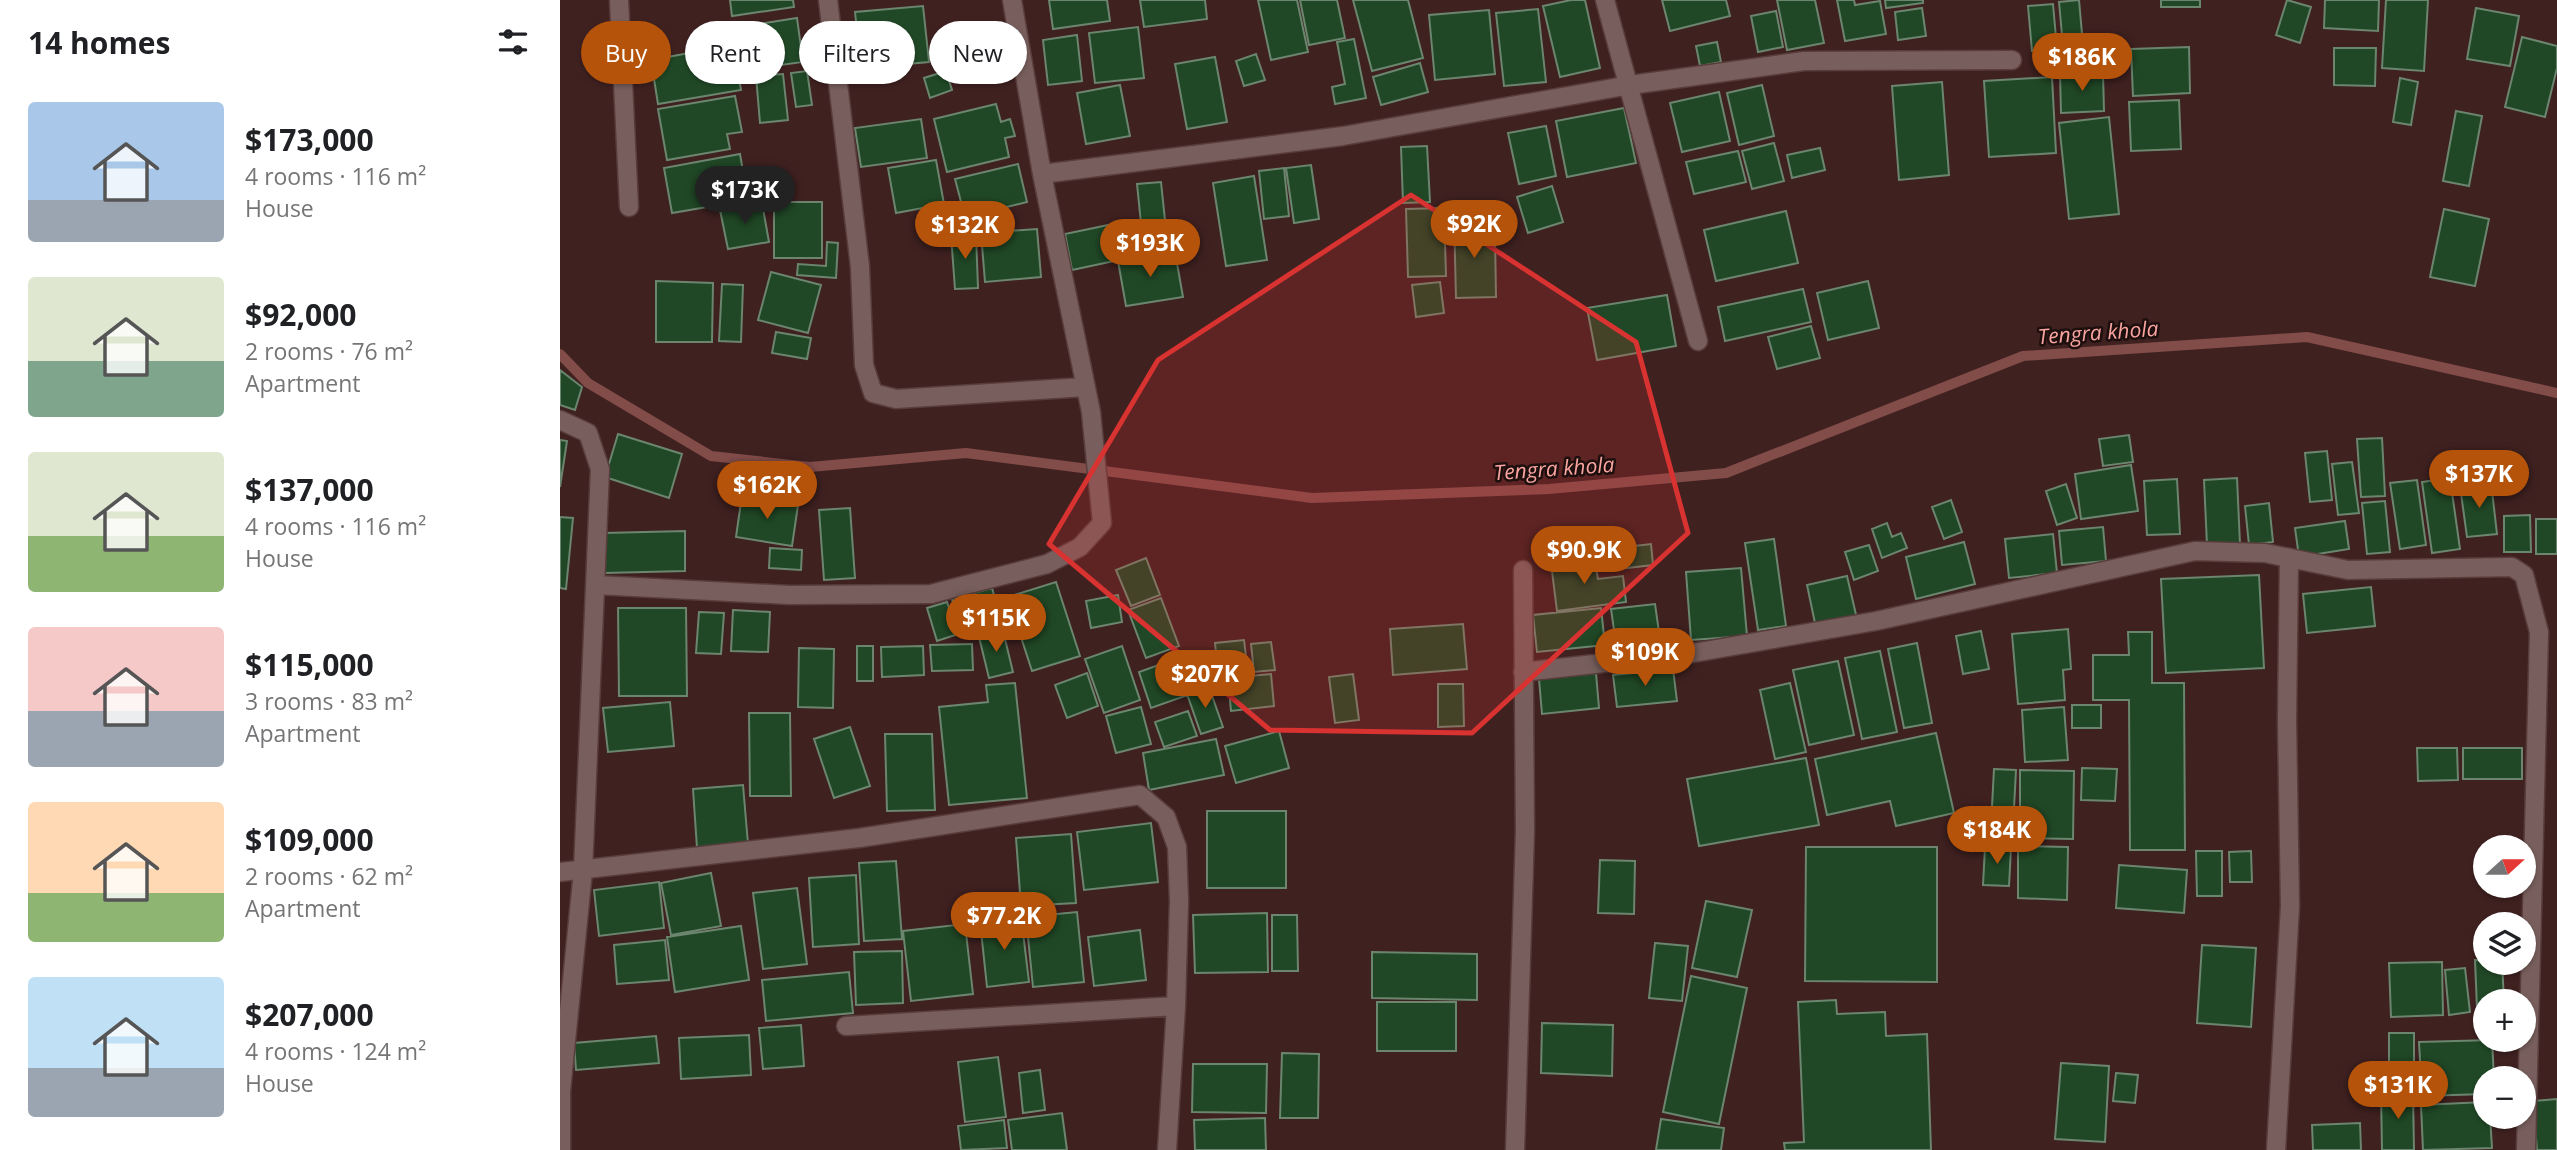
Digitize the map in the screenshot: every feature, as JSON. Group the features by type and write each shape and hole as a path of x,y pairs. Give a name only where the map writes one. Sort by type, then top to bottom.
{"street":[{"path":"619,0 629,206"},
{"path":"828,0 860,267 864,365 873,393 896,399 1085,387"},
{"path":"596,585 790,595 931,594 1047,564 1080,547 1102,523 1091,412 1042,174 1012,0"},
{"path":"1605,0 1698,341"},
{"path":"1042,174 1343,136 1630,85 1804,61 2012,60"},
{"path":"560,420 589,433 600,469 583,871 561,1091 561,1150"},
{"path":"1523,671 1732,646 1876,621 2195,551 2265,553 2348,570 2512,567 2524,575 2539,632 2526,1150"},
{"path":"2276,1150 2290,906 2287,720 2289,560"},
{"path":"1514,1150 1525,843 1523,570"},
{"path":"560,872 859,838 1140,795 1166,817 1177,847 1177,1006 1167,1150"},
{"path":"846,1026 1177,1006"}],"highlighted area":[{"path":"1411,195 1636,342 1688,533 1472,733 1270,730 1049,544 1158,360"}],"building":[{"path":"730,0 793,0 794,7 732,16"},
{"path":"1049,0 1107,0 1110,21 1053,29"},
{"path":"1140,0 1205,0 1207,19 1144,27"},
{"path":"1258,0 1297,0 1308,52 1271,60"},
{"path":"1300,0 1337,0 1345,38 1309,45"},
{"path":"1353,0 1408,0 1423,58 1372,71"},
{"path":"1585,0 1600,68 1560,77 1543,6"},
{"path":"1662,0 1726,0 1730,16 1670,31"},
{"path":"1777,0 1815,0 1824,43 1787,50"},
{"path":"1837,0 1854,0 1855,5 1880,1 1886,34 1845,41"},
{"path":"1885,0 1923,0 1923,3 1886,8"},
{"path":"2079,0 2083,45 2063,46 2059,2"},
{"path":"2161,0 2200,0 2200,7 2161,7"},
{"path":"2287,0 2311,7 2300,43 2276,35"},
{"path":"2325,0 2379,0 2378,31 2324,28"},
{"path":"2386,0 2428,0 2424,71 2382,68"},
{"path":"2053,4 2057,49 2032,51 2028,6"},
{"path":"923,6 929,62 915,63 915,21 856,21 855,12"},
{"path":"1922,8 1926,36 1898,40 1895,12"},
{"path":"2476,8 2519,16 2510,66 2467,59"},
{"path":"1538,9 1546,82 1504,86 1496,13"},
{"path":"1489,10 1495,74 1435,80 1429,15"},
{"path":"1776,11 1783,47 1758,52 1751,16"},
{"path":"797,18 799,63 785,64 785,21 778,21"},
{"path":"1138,27 1144,78 1095,83 1089,33"},
{"path":"1077,35 1082,81 1048,85 1043,40"},
{"path":"2522,37 2557,46 2557,68 2545,117 2505,107"},
{"path":"1354,39 1366,98 1335,104 1332,87 1345,84 1337,42"},
{"path":"1717,42 1721,62 1700,66 1696,46"},
{"path":"2189,47 2190,93 2133,96 2131,49"},
{"path":"2334,48 2376,48 2375,86 2334,85"},
{"path":"685,54 685,84 740,84 741,90 658,104 655,84 671,84 671,56"},
{"path":"1256,54 1265,80 1244,86 1236,61"},
{"path":"1215,57 1227,122 1187,129 1175,64"},
{"path":"1420,63 1428,92 1381,105 1373,77"},
{"path":"799,72 799,84 809,84 812,105 796,107 791,73"},
{"path":"2103,73 2104,111 2061,113 2060,74"},
{"path":"929,76 929,84 950,84 952,90 930,98 924,78"},
{"path":"2052,77 2056,153 1989,157 1984,81"},
{"path":"2400,78 2418,82 2411,125 2393,122"},
{"path":"1942,82 1949,175 1899,180 1892,86"},
{"path":"757,84 784,84 788,120 760,123"},
{"path":"1120,85 1130,136 1086,144 1077,93"},
{"path":"1762,85 1774,136 1739,145 1727,93"},
{"path":"1719,92 1730,141 1682,152 1670,103"},
{"path":"735,96 742,132 727,134 730,149 667,160 658,109"},
{"path":"2179,100 2181,149 2131,151 2129,102"},
{"path":"996,104 1001,122 1010,119 1015,136 1005,138 1009,157 947,172 934,119"},
{"path":"1624,108 1636,163 1567,177 1556,121"},
{"path":"2456,111 2482,116 2469,186 2443,181"},
{"path":"2109,117 2119,214 2069,219 2059,123"},
{"path":"921,119 927,158 861,167 855,128"},
{"path":"1546,126 1556,176 1519,184 1508,133"},
{"path":"1774,143 1784,181 1752,189 1742,151"},
{"path":"1427,146 1430,202 1403,203 1401,147"},
{"path":"1820,148 1825,170 1792,178 1787,155"},
{"path":"1738,151 1746,182 1694,194 1686,162"},
{"path":"740,154 748,200 672,213 664,168"},
{"path":"936,160 944,204 896,213 888,168"},
{"path":"1018,164 1027,202 965,217 955,179"},
{"path":"1311,165 1319,219 1294,223 1286,168"},
{"path":"1284,168 1289,216 1264,219 1259,171"},
{"path":"1254,176 1267,260 1226,266 1213,183"},
{"path":"1161,182 1166,230 1142,233 1137,184"},
{"path":"1552,186 1563,222 1528,233 1517,197"},
{"path":"774,202 822,202 822,258 774,258"},
{"path":"762,203 769,242 728,249 720,210"},
{"path":"1444,208 1446,276 1408,277 1406,209"},
{"path":"2444,209 2489,219 2475,286 2430,277"},
{"path":"1786,211 1798,263 1716,281 1704,230"},
{"path":"1454,217 1482,217 1483,237 1495,236 1496,297 1456,298"},
{"path":"1113,224 1119,260 1072,270 1065,234"},
{"path":"1037,229 1041,277 985,282 981,233"},
{"path":"976,234 978,288 955,289 951,235"},
{"path":"827,242 838,243 836,278 797,275 798,264 826,266"},
{"path":"1175,252 1183,297 1126,306 1118,261"},
{"path":"771,272 821,285 808,333 758,320"},
{"path":"656,281 713,283 712,342 656,342"},
{"path":"1868,281 1879,328 1828,340 1817,293"},
{"path":"1440,282 1444,313 1416,317 1412,285"},
{"path":"722,284 743,285 741,342 719,341"},
{"path":"1803,289 1811,322 1725,341 1718,307"},
{"path":"1667,295 1676,346 1597,360 1587,308"},
{"path":"1811,326 1820,358 1777,369 1768,337"},
{"path":"776,332 811,338 807,359 772,353"},
{"path":"560,370 582,387 575,410 560,405"},
{"path":"618,434 682,454 669,498 605,477"},
{"path":"2129,435 2133,462 2103,466 2099,439"},
{"path":"2382,438 2385,496 2361,497 2357,439"},
{"path":"560,440 567,441 560,487"},
{"path":"2327,451 2332,500 2310,502 2305,453"},
{"path":"2352,462 2359,513 2338,515 2332,464"},
{"path":"2131,465 2138,511 2081,519 2075,474"},
{"path":"2237,478 2240,544 2207,545 2204,480"},
{"path":"2450,478 2460,549 2432,553 2422,482"},
{"path":"2177,479 2180,534 2147,535 2144,481"},
{"path":"2417,480 2426,545 2400,549 2390,483"},
{"path":"2491,482 2497,534 2467,537 2460,486"},
{"path":"2066,484 2077,518 2057,525 2046,491"},
{"path":"742,495 798,505 792,546 736,537"},
{"path":"1951,500 1962,532 1944,539 1932,507"},
{"path":"2385,501 2390,552 2367,554 2362,503"},
{"path":"2269,503 2273,542 2249,545 2245,506"},
{"path":"850,508 855,578 824,580 819,510"},
{"path":"2530,515 2531,552 2504,552 2504,516"},
{"path":"560,517 573,518 566,589 560,588"},
{"path":"2536,519 2557,519 2557,554 2536,554"},
{"path":"2345,521 2349,549 2299,557 2295,528"},
{"path":"1887,523 1892,537 1901,533 1907,548 1882,558 1872,529"},
{"path":"2103,527 2106,561 2062,565 2059,531"},
{"path":"685,531 685,571 605,573 604,533"},
{"path":"2053,534 2057,573 2009,578 2005,539"},
{"path":"1774,539 1786,626 1758,630 1745,543"},
{"path":"1964,542 1975,584 1916,599 1906,557"},
{"path":"1651,544 1653,565 1610,570 1608,549"},
{"path":"1869,545 1878,571 1854,580 1845,552"},
{"path":"770,548 802,550 801,570 769,568"},
{"path":"1594,557 1598,579 1623,576 1626,602 1557,611 1551,563"},
{"path":"1146,558 1160,595 1131,606 1116,570"},
{"path":"1741,568 1747,636 1691,640 1686,572"},
{"path":"2259,575 2264,668 2166,673 2161,579"},
{"path":"1847,576 1857,619 1816,628 1807,585"},
{"path":"1056,582 1080,656 1032,671 1008,597"},
{"path":"2371,587 2375,626 2307,633 2303,594"},
{"path":"992,588 1002,624 962,635 952,599"},
{"path":"1118,595 1122,622 1091,628 1086,601"},
{"path":"1161,598 1179,646 1146,658 1128,610"},
{"path":"947,602 958,634 937,641 927,608"},
{"path":"1655,604 1660,639 1616,644 1611,609"},
{"path":"618,608 686,608 687,696 619,696"},
{"path":"1601,608 1605,645 1537,652 1533,615"},
{"path":"733,610 770,612 768,652 731,651"},
{"path":"699,612 724,613 721,654 696,653"},
{"path":"1463,624 1467,669 1393,675 1390,629"},
{"path":"2068,629 2071,669 2063,670 2065,700 2018,704 2012,634"},
{"path":"1003,631 1013,672 989,678 979,637"},
{"path":"1981,631 1989,669 1963,674 1956,636"},
{"path":"2128,632 2152,632 2152,683 2184,683 2185,850 2130,850 2129,700 2093,700 2093,655 2129,655"},
{"path":"1244,640 1248,673 1218,676 1215,643"},
{"path":"1271,642 1275,670 1254,672 1251,644"},
{"path":"1917,643 1932,723 1904,728 1888,649"},
{"path":"972,644 973,670 932,671 930,645"},
{"path":"857,646 873,646 873,681 857,681"},
{"path":"923,646 924,675 882,677 881,647"},
{"path":"1122,646 1140,700 1104,713 1085,659"},
{"path":"799,648 834,649 833,708 798,707"},
{"path":"1880,651 1897,732 1862,739 1845,658"},
{"path":"1175,659 1188,695 1151,708 1139,672"},
{"path":"1838,661 1854,735 1809,745 1793,670"},
{"path":"1673,669 1677,701 1617,707 1613,675"},
{"path":"1087,673 1098,706 1067,718 1055,685"},
{"path":"1596,673 1599,708 1542,714 1539,679"},
{"path":"1271,674 1274,706 1231,711 1228,678"},
{"path":"1353,674 1359,720 1335,723 1329,677"},
{"path":"1015,683 1027,798 949,805 939,707 988,702 986,685"},
{"path":"1790,683 1806,752 1775,759 1760,690"},
{"path":"1438,684 1463,684 1464,726 1438,727"},
{"path":"1209,687 1223,727 1201,734 1187,694"},
{"path":"670,702 674,746 608,752 603,708"},
{"path":"2072,705 2101,705 2101,728 2072,728"},
{"path":"1141,707 1151,744 1116,753 1106,716"},
{"path":"2064,707 2068,760 2025,762 2022,710"},
{"path":"1188,711 1197,736 1164,747 1155,722"},
{"path":"749,713 790,713 791,796 750,796"},
{"path":"850,727 870,786 834,798 814,739"},
{"path":"1279,731 1289,768 1236,783 1225,746"},
{"path":"1936,733 1954,813 1896,826 1890,801 1827,815 1815,759"},
{"path":"885,734 932,734 935,810 887,811"},
{"path":"1216,739 1224,775 1149,790 1143,753"},
{"path":"2417,748 2457,748 2458,780 2418,781"},
{"path":"2463,748 2522,748 2522,779 2463,779"},
{"path":"1806,758 1819,825 1699,846 1687,779"},
{"path":"2082,768 2117,769 2115,801 2081,800"},
{"path":"1994,769 2016,770 2012,846 1990,844"},
{"path":"2020,770 2074,771 2073,839 2020,838"},
{"path":"743,785 748,844 697,848 693,789"},
{"path":"1207,811 1286,811 1286,888 1207,888"},
{"path":"1151,823 1158,882 1084,890 1077,832"},
{"path":"1071,834 1076,903 1021,906 1016,838"},
{"path":"2018,846 2068,847 2067,900 2018,898"},
{"path":"1806,847 1937,847 1937,982 1805,981"},
{"path":"1985,847 2011,848 2009,886 1983,885"},
{"path":"2196,851 2222,851 2222,896 2197,896"},
{"path":"2251,851 2252,882 2230,882 2229,852"},
{"path":"1600,860 1635,861 1634,914 1598,913"},
{"path":"896,861 902,939 864,941 859,863"},
{"path":"2119,865 2187,870 2184,913 2116,908"},
{"path":"711,873 721,926 671,935 661,883"},
{"path":"856,875 859,944 813,947 809,878"},
{"path":"659,882 664,928 599,936 594,890"},
{"path":"797,888 807,964 763,969 753,893"},
{"path":"1706,901 1752,910 1737,977 1692,968"},
{"path":"1077,912 1084,982 1033,987 1026,917"},
{"path":"1267,913 1268,972 1195,973 1193,915"},
{"path":"1272,915 1297,915 1298,971 1272,971"},
{"path":"1021,916 1029,982 987,987 980,921"},
{"path":"965,924 973,994 911,1001 903,931"},
{"path":"741,926 749,980 675,992 667,937"},
{"path":"1140,930 1146,980 1094,986 1088,937"},
{"path":"665,940 669,980 617,984 614,945"},
{"path":"1655,943 1688,946 1682,1001 1649,998"},
{"path":"2202,945 2256,948 2251,1027 2197,1023"},
{"path":"902,951 903,1003 856,1005 854,952"},
{"path":"1372,952 1477,954 1477,1000 1372,998"},
{"path":"2442,962 2443,1015 2391,1017 2389,963"},
{"path":"2465,968 2470,1012 2449,1015 2445,970"},
{"path":"849,972 853,1013 766,1021 762,980"},
{"path":"2476,975 2503,975 2503,989 2476,989"},
{"path":"1691,976 1747,988 1719,1124 1663,1112"},
{"path":"1836,1000 1837,1014 1885,1012 1886,1036 1927,1034 1931,1150 1785,1150 1784,1143 1804,1142 1798,1002"},
{"path":"1377,1002 1456,1002 1456,1051 1377,1051"},
{"path":"1542,1023 1613,1025 1612,1076 1541,1073"},
{"path":"801,1025 804,1066 763,1069 759,1028"},
{"path":"2389,1033 2414,1033 2414,1074 2389,1073"},
{"path":"749,1035 751,1075 681,1079 679,1038"},
{"path":"656,1036 659,1063 576,1070 574,1043"},
{"path":"2473,1041 2473,1052 2493,1052 2493,1066 2473,1066 2473,1094 2422,1096 2419,1042"},
{"path":"1282,1053 1319,1054 1318,1118 1280,1118"},
{"path":"998,1057 1006,1117 965,1122 958,1062"},
{"path":"2061,1063 2109,1066 2105,1142 2055,1139"},
{"path":"1193,1064 1267,1064 1266,1113 1192,1112"},
{"path":"1040,1070 1045,1110 1023,1113 1019,1073"},
{"path":"2116,1073 2138,1075 2135,1103 2113,1101"},
{"path":"2381,1092 2413,1092 2414,1150 2382,1150"},
{"path":"2557,1099 2557,1150 2537,1150 2536,1101"},
{"path":"2473,1103 2473,1129 2491,1129 2492,1148 2423,1150 2421,1105"},
{"path":"1062,1113 1067,1150 1012,1150 1008,1120"},
{"path":"1265,1118 1266,1150 1195,1150 1194,1120"},
{"path":"1661,1119 1724,1128 1721,1150 1656,1150"},
{"path":"1004,1120 1007,1148 961,1150 958,1126"},
{"path":"2360,1123 2361,1150 2313,1150 2312,1125"}],"waterway":[{"name":"Tengra khola","path":"560,354 588,383 711,456 810,467 966,453 1312,498 1549,489 1726,473 2023,356 2307,337 2557,393"}]}
